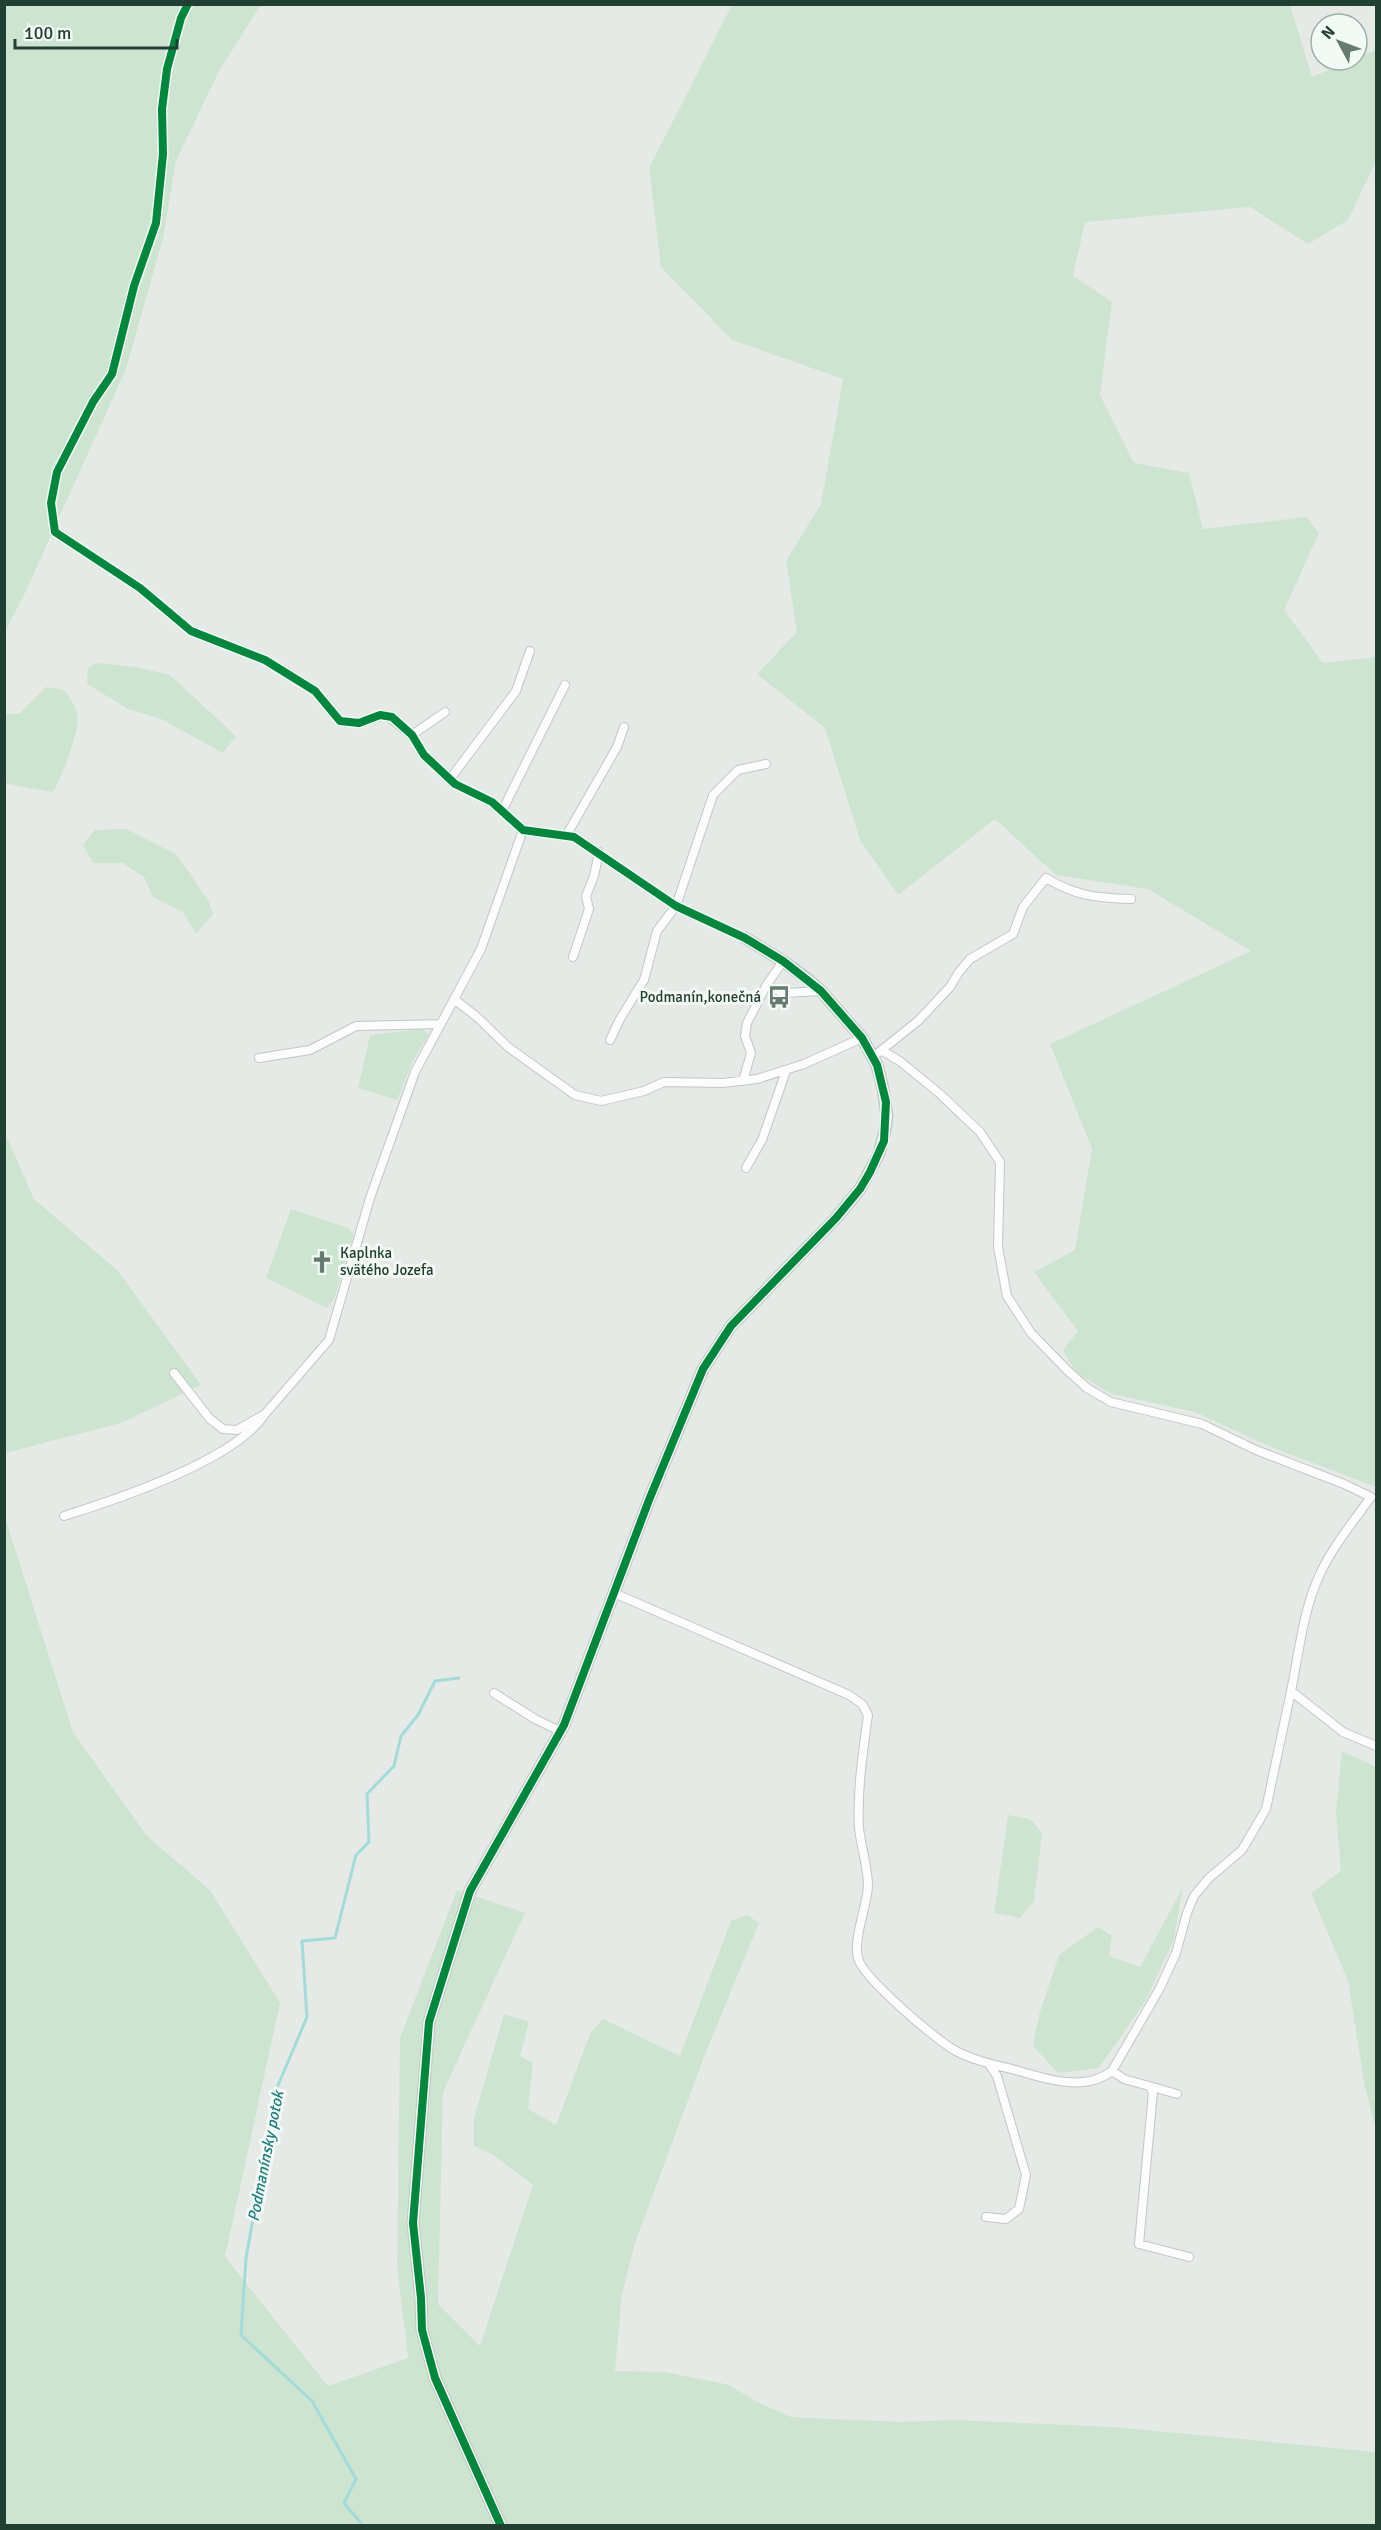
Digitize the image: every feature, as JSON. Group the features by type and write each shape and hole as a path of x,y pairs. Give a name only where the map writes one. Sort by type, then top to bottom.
{"street":[{"path":"450,779 516,691 530,651"},
{"path":"502,811 565,685"},
{"path":"412,735 445,712"},
{"path":"374,718 386,715 412,735 424,755 455,784 492,802 523,830 574,837 676,906 745,938 783,961 821,991 878,1054 901,1062 940,1094 980,1132 1000,1162 998,1247 1007,1296 1031,1333 1087,1389 1111,1402 1202,1424 1256,1450 1344,1484 1371,1497 1331,1553 1319,1576 1310,1602 1266,1809 1242,1850 1209,1878 1194,1896 1168,1971 1112,2071 1102,2079 1061,2082 989,2064 957,2052 937,2040 866,1973 858,1958 858,1936 868,1886 858,1801 867,1715 862,1704 849,1695 614,1593"},
{"path":"566,836 617,747 624,727"},
{"path":"610,1040 644,980 657,931 676,906 713,795 738,770 766,764"},
{"path":"64,1516 158,1483 215,1455 254,1429 329,1340 370,1198 415,1072 481,949 523,830"},
{"path":"573,957 589,909 586,896 594,876 599,852"},
{"path":"878,1054 950,987 970,959 1013,934 1023,907 1046,878 1069,891 1088,896 1131,898"},
{"path":"743,1081 751,1053 745,1031 752,1010 783,961"},
{"path":"766,986 785,993 821,991"},
{"path":"454,999 477,1017 508,1047 575,1095 601,1101 644,1091 664,1082 743,1081 786,1071 842,1049 862,1038"},
{"path":"259,1058 310,1050 356,1026 441,1024"},
{"path":"501,2526 435,2378 422,2330 413,2223 429,2022 470,1891 560,1731 678,1427 712,1352 742,1314 849,1203 879,1154 885,1131 886,1109 878,1054"},
{"path":"746,1168 762,1140 786,1071"},
{"path":"174,1372 210,1419 223,1429 237,1430 265,1414"},
{"path":"1291,1691 1343,1732 1377,1746"},
{"path":"494,1693 560,1731"},
{"path":"986,2217 1005,2219 1019,2209 1026,2175 997,2076 989,2064"},
{"path":"1112,2071 1124,2079 1177,2094"},
{"path":"1149,2086 1154,2100 1148,2139 1139,2244 1189,2257"}],"green space":[{"path":"5,4 261,5 219,71 176,161 163,238 126,369 25,593 5,632"},
{"path":"732,5 1290,5 1312,77 1324,72 1369,72 1369,53 1376,50 1376,161 1348,220 1308,244 1250,207 1085,222 1073,276 1112,302 1100,395 1134,463 1189,473 1203,529 1306,517 1319,533 1284,610 1323,663 1376,657 1376,1487 1271,1447 1195,1412 1112,1394 1076,1373 1063,1350 1078,1331 1034,1272 1075,1250 1092,1149 1050,1044 1251,951 1148,889 1056,875 995,819 898,895 860,840 825,728 757,674 797,632 786,561 821,504 843,379 732,340 661,267 649,168"},
{"path":"96,663 136,667 170,675 236,736 223,753 161,719 128,709 87,684 88,668"},
{"path":"46,687 64,690 78,716 75,736 53,792 7,784 5,780 5,714 19,714"},
{"path":"127,829 177,855 209,902 213,914 196,934 183,912 153,897 144,877 123,863 93,863 83,845 95,830"},
{"path":"421,1029 429,1034 413,1061 397,1100 358,1088 370,1035"},
{"path":"4,1131 34,1199 118,1271 201,1385 121,1423 5,1453"},
{"path":"291,1209 348,1228 354,1234 334,1299 327,1308 266,1278"},
{"path":"4,1514 73,1732 146,1835 210,1890 280,2003 225,2257 328,2386 408,2358 397,2266 400,2038 457,1890 525,1913 443,2092 438,2304 480,2346 533,2185 492,2154 474,2146 474,2118 504,2014 529,2022 520,2056 533,2063 528,2109 556,2125 590,2034 603,2019 680,2056 731,1921 747,1915 759,1923 704,2057 635,2243 622,2294 615,2371 664,2372 730,2385 755,2401 791,2417 899,2422 955,2420 1114,2427 1376,2452 1376,2525 5,2525"},
{"path":"1342,1751 1376,1767 1376,2129 1365,2088 1348,1981 1311,1893 1341,1871 1336,1811"},
{"path":"1008,1815 1030,1819 1042,1833 1034,1901 1020,1918 994,1913"},
{"path":"1183,1887 1174,1939 1146,2000 1099,2068 1058,2073 1033,2046 1039,2015 1059,1955 1098,1927 1112,1936 1109,1956 1140,1967"}],"waterway":[{"name":"Podmanínsky potok","path":"360,2526 361,2523 344,2503 356,2479 312,2401 241,2335 246,2258 276,2090 307,2017 302,1941 335,1938 356,1855 369,1842 367,1794 394,1766 401,1736 418,1715 435,1681 459,1678"}],"cycle path":[{"path":"188,4 181,18 167,69 162,109 163,154 156,223 134,286 112,374 93,402 57,472 51,503 55,532 140,588 191,631 265,660 315,691 340,721 359,723 380,715 392,717 412,735 424,755 455,784 492,802 523,830 574,837 676,906 745,938 783,961 821,991 862,1038 877,1065 886,1102 884,1141 860,1189 836,1218 731,1326 703,1369 649,1500 564,1725 470,1891 429,2022 413,2223 422,2330 435,2378 501,2526"}],"place":[{"name":"Podmanín,konečná","path":"779,997"},
{"name":"Kaplnka svätého Jozefa","path":"322,1262"}]}
